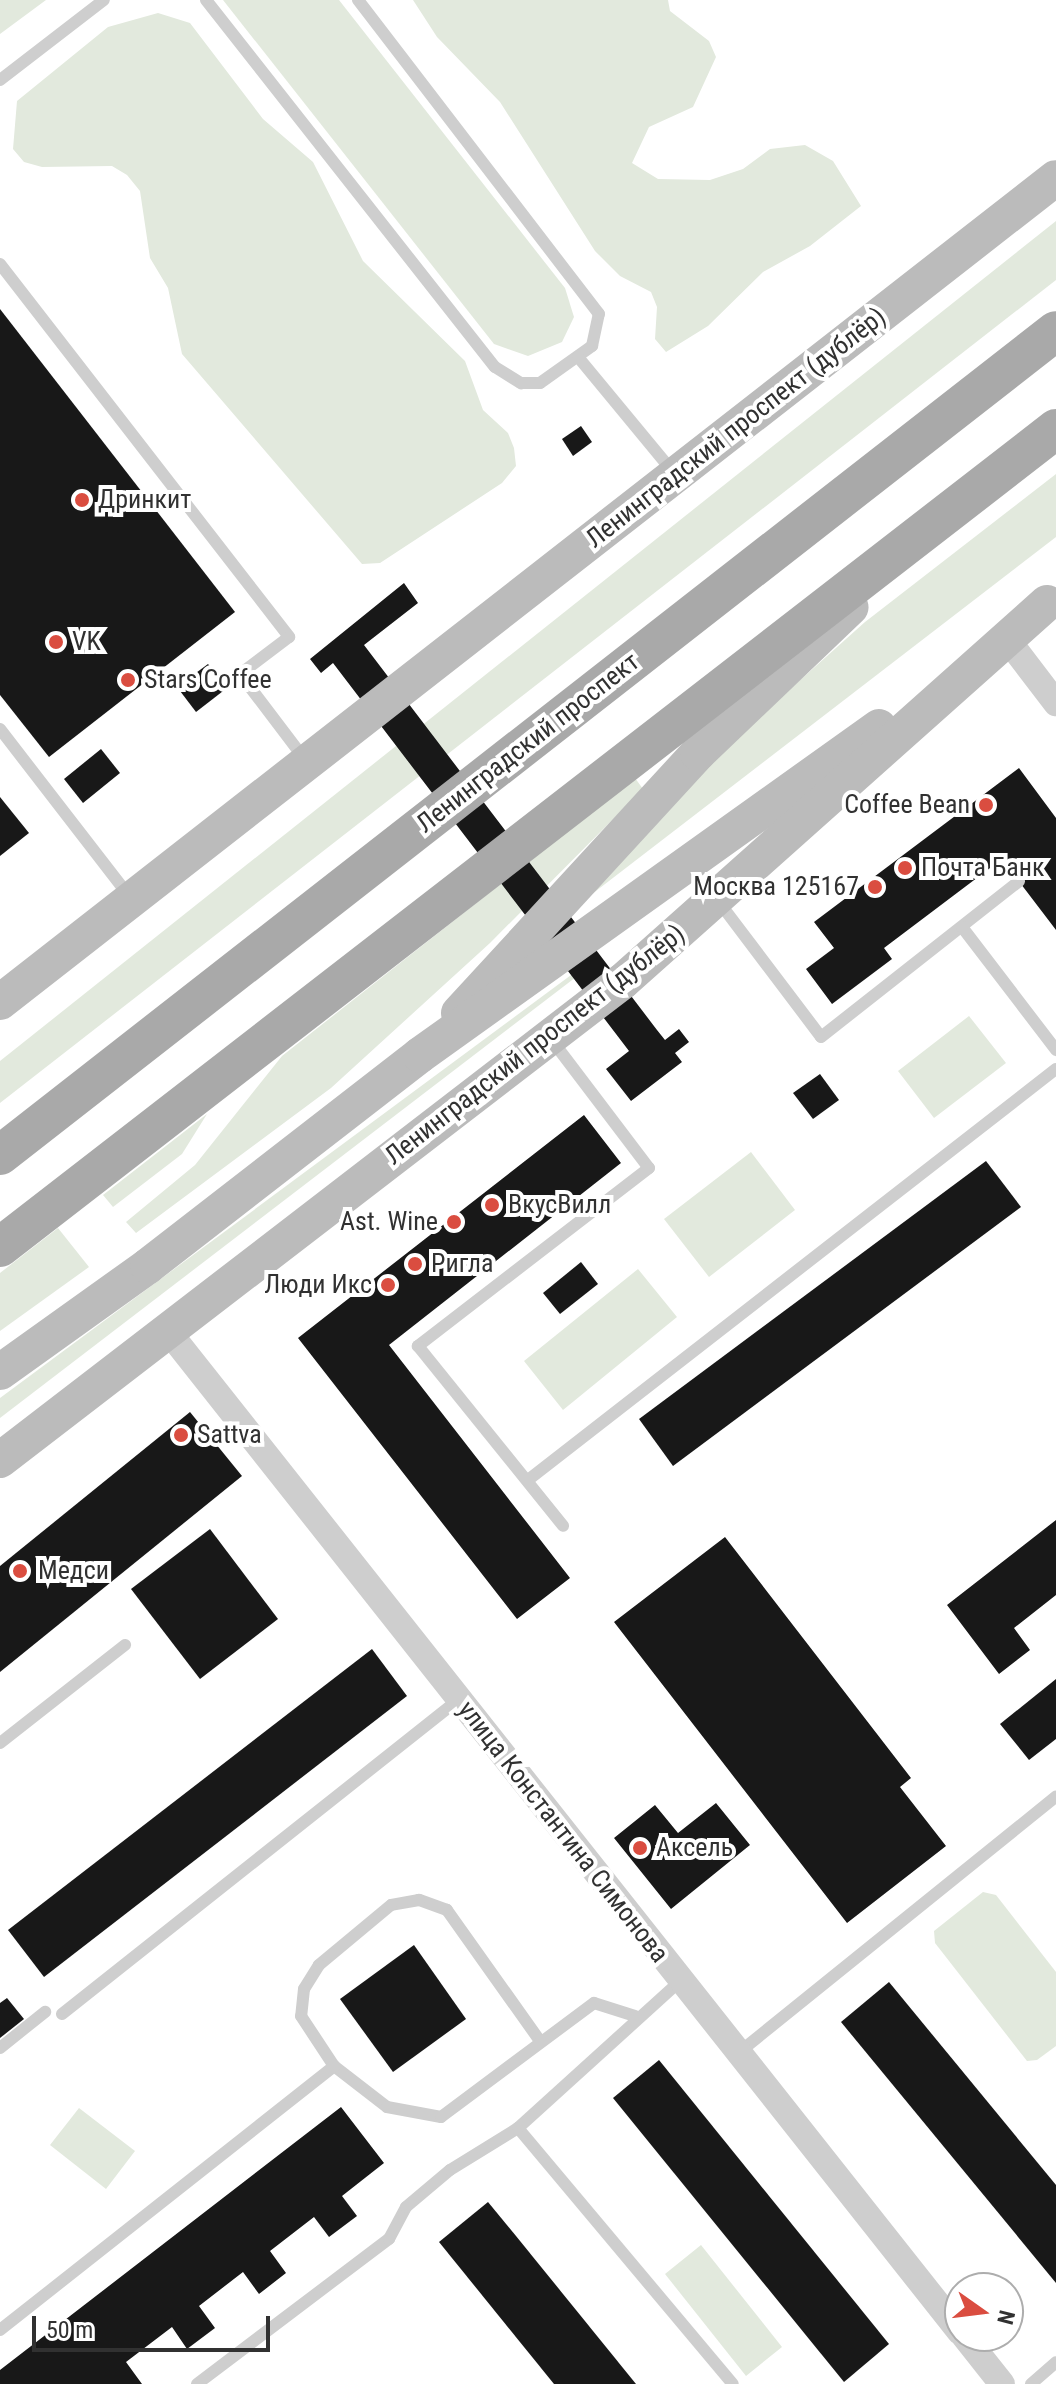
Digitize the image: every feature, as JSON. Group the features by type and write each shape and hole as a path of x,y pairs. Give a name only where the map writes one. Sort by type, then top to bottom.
{"main road":[{"name":"Ленинградский проспект (дублёр)","path":"0,1002 1056,178"},
{"name":"Ленинградский проспект","path":"0,1155 1056,331"},
{"path":"0,1247 1056,429"},
{"path":"420,1055 698,753 960,503"},
{"name":"Ленинградский проспект (дублёр)","path":"0,1372 420,1055 568,955 1051,600"},
{"name":"Ленинградский проспект (дублёр)","path":"0,1460 549,1037 717,899 1051,600"},
{"path":"0,1024 133,901"}],"street":[{"path":"1007,639 1056,703"},
{"name":"улица Константина Симонова","path":"168,1331 737,2054 944,2312"},
{"name":"улица Константина Симонова","path":"976,2352 1002,2384"}],"lane":[{"path":"0,80 104,0"},
{"path":"206,0 495,367 521,383 540,383 578,357 599,330 589,295 358,0"},
{"path":"0,264 289,637 240,674 307,763"},
{"path":"578,357 676,476"},
{"path":"0,729 133,901"},
{"path":"717,899 821,1037 1019,881"},
{"path":"962,927 1056,1050"},
{"path":"549,1037 649,1168 418,1346 563,1526"},
{"path":"528,1480 1056,1069"},
{"path":"0,1743 125,1645"},
{"path":"62,2014 458,1700"},
{"path":"737,2054 1056,1797"},
{"path":"540,2041 447,1910 419,1900 391,1905 319,1965 304,1989 301,2016 334,2066 387,2107 441,2117 594,2003 635,2016"},
{"path":"197,2384 389,2239 406,2207 450,2170 518,2128 635,2016 680,1981"},
{"path":"0,2048 45,2012"},
{"path":"0,2330 334,2066"},
{"path":"518,2128 733,2384"},
{"path":"1031,2384 1056,2362"}],"shaded area":[{"path":"0,0 46,0 0,34"},
{"path":"223,0 339,0 565,288 574,317 562,342 528,356 494,344"},
{"path":"413,0 668,0 670,11 709,41 716,57 693,107 649,127 632,163 658,179 710,180 743,169 770,149 805,145 833,161 861,206 810,246 763,272 708,326 666,352 655,339 657,307 651,292 620,276 595,251 500,102 437,37"},
{"path":"158,13 190,23 263,119 313,162 363,261 465,361 483,410 508,433 516,466 502,483 380,563 362,564 182,354 168,288 150,258 140,191 127,175 112,166 42,167 24,162 13,149 17,101 108,27"},
{"path":"1056,221 1056,280 0,1103 0,1061"},
{"path":"1056,474 1056,537 570,911 730,743 865,622"},
{"path":"635,778 643,789 490,943 331,1088 136,1233 126,1222 195,1165 282,1056"},
{"path":"590,961 593,964 0,1418 0,1398"},
{"path":"969,1016 1006,1063 934,1118 898,1071"},
{"path":"207,1114 182,1154 113,1207 103,1195"},
{"path":"751,1152 795,1210 709,1277 664,1219"},
{"path":"58,1228 89,1267 0,1331 0,1273"},
{"path":"638,1269 677,1317 563,1410 524,1361"},
{"path":"983,1892 996,1895 1056,1972 1056,2046 1037,2060 1027,2061 935,1943 934,1931"},
{"path":"79,2108 135,2151 106,2189 50,2145"},
{"path":"701,2245 782,2347 746,2376 665,2274"}],"building":[{"path":"0,309 235,612 49,757 0,695"},
{"path":"581,426 592,442 573,456 562,439"},
{"path":"404,583 418,603 364,645 665,1040 679,1029 689,1042 675,1053 682,1062 631,1101 606,1069 629,1051 333,663 321,673 310,659"},
{"path":"208,664 227,688 196,712 177,687"},
{"path":"101,749 120,773 83,803 64,779"},
{"path":"1019,768 1056,818 1056,930 1002,859 884,948 892,959 832,1004 806,969 834,948 814,922"},
{"path":"0,797 29,833 0,856"},
{"path":"820,1074 839,1100 813,1119 793,1093"},
{"path":"584,1115 621,1163 389,1345 570,1578 517,1619 298,1338"},
{"path":"986,1161 1021,1207 673,1466 639,1419"},
{"path":"581,1262 598,1284 560,1314 543,1293"},
{"path":"190,1412 242,1476 0,1672 0,1566"},
{"path":"1056,1520 1056,1595 1014,1628 1030,1650 999,1674 947,1605"},
{"path":"210,1529 278,1619 200,1679 131,1589"},
{"path":"725,1537 911,1778 900,1787 946,1846 847,1923 614,1622"},
{"path":"372,1649 407,1696 44,1977 8,1930"},
{"path":"1056,1679 1056,1739 1029,1760 1000,1724"},
{"path":"716,1803 750,1845 671,1909 614,1838 655,1805 678,1833"},
{"path":"414,1945 466,2019 393,2072 340,1999"},
{"path":"889,1982 1056,2185 1056,2283 841,2022"},
{"path":"7,1998 24,2019 0,2038 0,2003"},
{"path":"659,2060 889,2344 844,2382 613,2098"},
{"path":"341,2107 384,2163 342,2196 357,2216 329,2237 314,2217 270,2251 286,2273 259,2294 243,2272 199,2306 215,2328 187,2349 172,2327 126,2362 142,2384 0,2384 0,2370"},
{"path":"488,2202 636,2384 554,2384 439,2242"}],"place":[{"name":"Дринкит","path":"82,500"},
{"name":"VK","path":"56,642"},
{"name":"Stars Coffee","path":"128,680"},
{"name":"Coffee Bean","path":"986,805"},
{"name":"Почта Банк","path":"905,868"},
{"name":"Москва 125167","path":"875,887"},
{"name":"ВкусВилл","path":"492,1205"},
{"name":"Ast. Wine","path":"454,1222"},
{"name":"Ригла","path":"415,1264"},
{"name":"Люди Икс","path":"388,1285"},
{"name":"Sattva","path":"181,1435"},
{"name":"Медси","path":"20,1571"},
{"name":"Аксель","path":"640,1848"}]}
